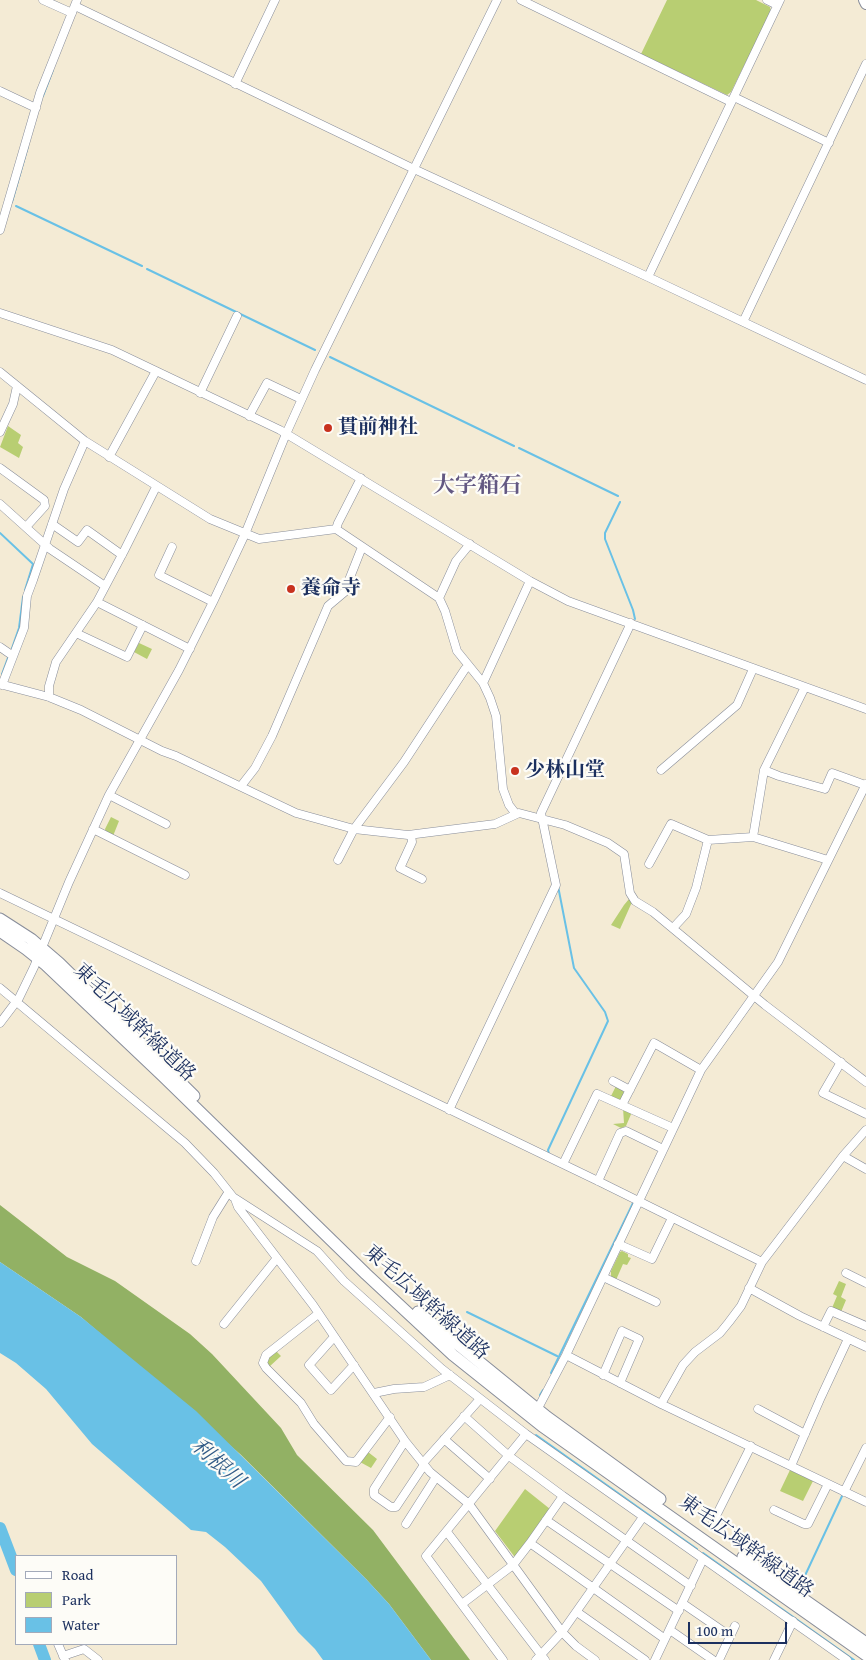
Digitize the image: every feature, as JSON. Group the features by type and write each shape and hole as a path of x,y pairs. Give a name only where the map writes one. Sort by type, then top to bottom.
{"highway":[{"name":"東毛広域幹線道路","path":"0,919 86,989 371,1269 535,1414 866,1655"},
{"name":"東毛広域幹線道路","path":"0,931 40,953"},
{"name":"東毛広域幹線道路","path":"535,1414 866,1643"}],"main road":[{"path":"864,0 866,4"}],"street":[{"path":"42,0 75,6 414,170 648,277 866,380"},
{"path":"234,84 274,0"},
{"path":"0,1023 16,1002 40,953 109,795 168,692 213,602 245,534 301,399 497,0"},
{"path":"520,0 829,143"},
{"path":"648,277 779,3 767,0"},
{"path":"0,230 3,211 36,108 75,6"},
{"path":"743,322 866,64"},
{"path":"0,92 36,108"},
{"path":"0,313 102,346 286,434 568,602 866,709"},
{"path":"200,393 237,316"},
{"path":"109,458 156,371"},
{"path":"0,372 85,441 109,458 210,519 259,539 336,529 439,598 445,611 457,651 483,683 496,716 503,789 509,805 516,814"},
{"path":"249,416 266,383 301,399"},
{"path":"0,432 13,404 17,386"},
{"path":"85,441 64,489 27,596 25,621 1,684 49,697 81,710 296,813 354,829 411,835 495,824 519,813 565,825 608,843 624,854 630,893 633,898 673,928 754,997 866,1082"},
{"path":"0,468 44,500 45,506 26,527"},
{"path":"336,529 361,478"},
{"path":"49,697 49,686 56,662 97,602 156,487"},
{"path":"0,504 45,544 105,586"},
{"path":"52,524 78,542 87,530 122,555"},
{"path":"439,598 456,561 470,544"},
{"path":"172,547 159,575 213,602"},
{"path":"242,786 255,768 272,736 328,606 347,590 347,585 362,547"},
{"path":"483,683 530,581"},
{"path":"97,602 190,649"},
{"path":"449,1110 556,886 541,813 631,624"},
{"path":"76,633 127,658 143,625"},
{"path":"0,647 13,656"},
{"path":"338,860 354,829 404,762 465,669 469,666"},
{"path":"661,770 737,705 753,669"},
{"path":"753,837 764,770 805,687"},
{"path":"535,1414 566,1355 701,1070 778,962 866,784 832,773 825,790 764,770"},
{"path":"109,795 166,824"},
{"path":"649,864 671,824 708,840 753,837 828,860"},
{"path":"93,829 185,875"},
{"path":"411,835 412,842 400,868 422,879"},
{"path":"673,928 686,914 696,888 708,840"},
{"path":"0,893 762,1262"},
{"path":"0,988 190,1147 235,1199 317,1251 351,1287 450,1375 480,1399 526,1434 847,1660"},
{"path":"622,1105 654,1043 701,1070"},
{"path":"841,1062 824,1094 866,1114"},
{"path":"613,1081 630,1090"},
{"path":"563,1164 597,1094 673,1128"},
{"path":"661,1404 683,1364 720,1333 729,1322 741,1306 762,1262 843,1156 866,1130"},
{"path":"598,1181 620,1133 626,1131 663,1149"},
{"path":"843,1156 866,1169"},
{"path":"196,1261 213,1217 228,1193"},
{"path":"235,1199 238,1207 374,1393 405,1441 436,1477 469,1504 562,1632 576,1646 595,1660"},
{"path":"618,1244 652,1259 672,1218"},
{"path":"224,1324 277,1258"},
{"path":"846,1274 866,1282"},
{"path":"603,1277 656,1302"},
{"path":"749,1288 800,1316 866,1347"},
{"path":"823,1327 831,1311 866,1326"},
{"path":"318,1314 266,1356 263,1363 266,1368 301,1403 314,1424 346,1461 356,1462 390,1417"},
{"path":"603,1375 622,1331 639,1339 620,1383"},
{"path":"334,1337 309,1365 331,1390 354,1365"},
{"path":"791,1466 848,1339"},
{"path":"566,1355 661,1404 866,1502"},
{"path":"374,1393 394,1389 424,1387 450,1375"},
{"path":"405,1441 374,1489 374,1495 391,1507 396,1507 423,1464 480,1399"},
{"path":"758,1409 805,1434"},
{"path":"464,1416 509,1456 690,1586"},
{"path":"503,1660 426,1556 448,1532 526,1434"},
{"path":"444,1439 490,1479"},
{"path":"713,1522 750,1446"},
{"path":"844,1492 866,1448"},
{"path":"406,1524 436,1477"},
{"path":"774,1510 804,1524 808,1524 828,1484"},
{"path":"462,1604 513,1565 563,1496"},
{"path":"448,1532 540,1658 577,1612 643,1517"},
{"path":"546,1520 611,1564 730,1636"},
{"path":"530,1543 665,1639"},
{"path":"655,1660 703,1559"},
{"path":"577,1612 645,1660"},
{"path":"774,1660 793,1621"},
{"path":"719,1660 735,1626"},
{"path":"670,1630 713,1660"},
{"path":"58,1645 64,1658 84,1649 98,1660"}],"green space":[{"path":"667,0 756,0 770,7 771,11 731,92 727,95 641,54"},
{"path":"8,426 21,435 18,443 23,447 19,458 0,447"},
{"path":"139,643 152,649 147,659 134,652"},
{"path":"111,817 119,821 113,836 106,833 105,829"},
{"path":"629,899 632,902 620,929 611,925 624,905"},
{"path":"616,1086 623,1089 624,1094 621,1101 610,1098"},
{"path":"623,1108 632,1112 626,1126 621,1128 613,1124 624,1123"},
{"path":"0,1205 67,1257 115,1281 190,1334 212,1354 281,1428 297,1455 373,1530 470,1660 431,1660 389,1604 366,1579 240,1454 81,1317 0,1262"},
{"path":"622,1251 631,1258 627,1265 623,1264 616,1280 611,1277 611,1271"},
{"path":"839,1281 846,1284 841,1297 846,1300 841,1312 832,1308 837,1296 833,1294"},
{"path":"276,1351 281,1356 269,1367 267,1359"},
{"path":"368,1452 377,1459 371,1468 360,1462"},
{"path":"790,1470 813,1481 803,1501 780,1491"},
{"path":"525,1489 550,1509 516,1556 514,1556 495,1531"}],"water":[{"name":"利根川","path":"0,1262 81,1317 196,1411 366,1579 389,1604 431,1660 323,1660 298,1632 261,1581 206,1532 191,1530 92,1444 46,1389 16,1363 0,1353"}],"waterway":[{"path":"43,96 53,70"},
{"path":"12,202 28,146"},
{"path":"16,206 142,266"},
{"path":"147,269 315,350"},
{"path":"330,357 514,446"},
{"path":"519,448 618,496"},
{"path":"620,502 605,533 605,539 635,619"},
{"path":"0,533 33,564 25,590"},
{"path":"11,651 19,628 23,597"},
{"path":"2,674 9,655"},
{"path":"549,1154 548,1150 608,1021 605,1012 574,968 558,886"},
{"path":"551,1373 633,1203"},
{"path":"467,1312 557,1356"},
{"path":"540,1395 543,1390"},
{"path":"536,1435 697,1549"},
{"path":"802,1582 843,1494"},
{"path":"0,1528 15,1567"},
{"path":"703,1553 854,1660"},
{"path":"39,1645 45,1660"}],"place":[{"name":"貫前神社","path":"328,428"},
{"name":"養命寺","path":"291,589"},
{"name":"少林山堂","path":"515,771"}],"district":[{"name":"大字箱石","path":"477,486"}]}
